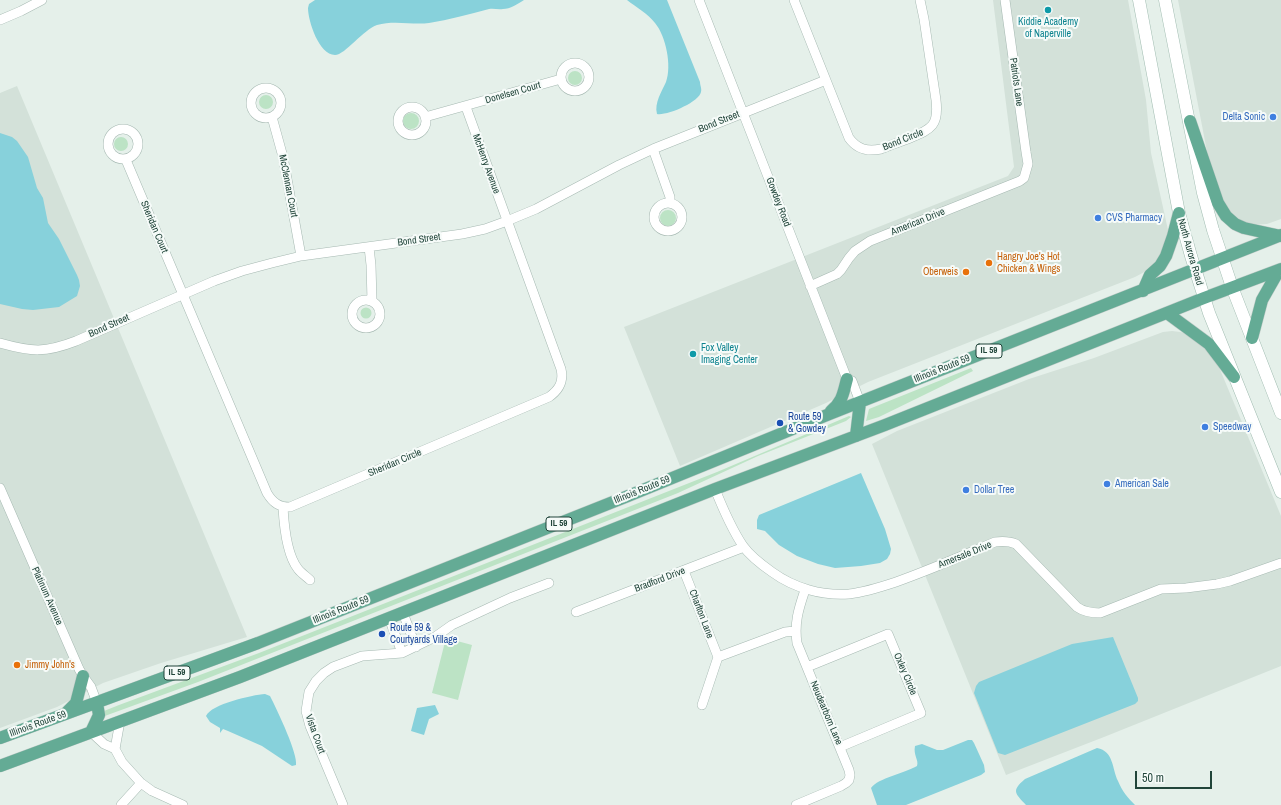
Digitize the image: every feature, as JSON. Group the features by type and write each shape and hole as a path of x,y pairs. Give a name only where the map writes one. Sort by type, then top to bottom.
{"main road":[{"name":"North Aurora Road","path":"1139,0 1179,213 1195,270 1234,377 1281,492"},
{"path":"1165,0 1203,193 1213,230 1232,287 1281,412"},
{"path":"1190,121 1218,203 1226,216 1235,224 1244,228 1281,235"},
{"path":"1143,291 1150,275 1160,266 1166,256 1179,213"},
{"name":"Illinois Route 59","path":"0,738 265,640 1281,235"},
{"path":"1252,338 1262,300 1280,270"},
{"name":"IL 59","path":"0,766 240,677 715,489 856,436 1232,287 1280,270"},
{"path":"1166,313 1209,344 1234,377"},
{"path":"827,415 838,406 843,397 847,379"},
{"path":"856,436 860,402"},
{"path":"64,714 76,703 83,676"},
{"path":"91,732 99,715 97,703"}],"street":[{"path":"0,20 33,2 42,0"},
{"name":"Gowdey Road","path":"699,0 847,379 852,381 860,402"},
{"name":"Bond Circle","path":"794,0 848,138 852,143 867,150 881,149 924,132 931,127 935,120 937,111 920,0"},
{"name":"Patriots Lane","path":"1005,0 1028,164"},
{"name":"Donelsen Court","path":"425,117 466,107 561,79"},
{"name":"Bond Street","path":"0,343 22,349 40,350 58,348 214,281 242,271 301,256 462,234 507,222 536,209 619,165 653,149 826,80"},
{"name":"McHenry Avenue","path":"466,107 507,222"},
{"name":"McClennan Court","path":"272,117 284,157 301,256"},
{"path":"653,149 670,197 670,203"},
{"name":"Sheridan Court","path":"126,160 183,294"},
{"name":"American Drive","path":"810,286 837,274 855,251 870,241 1020,181 1024,178 1028,164"},
{"name":"Sheridan Circle","path":"283,507 298,505 549,397 557,390 562,380 561,369 507,222"},
{"path":"369,247 372,265 372,301"},
{"path":"183,294 267,493 274,502 283,507 284,521 291,557 299,570 310,580"},
{"name":"Platinum Avenue","path":"0,488 83,676 92,687 97,703"},
{"name":"Amersale Drive","path":"715,489 734,532 744,548 758,562 777,576 805,590 827,593 849,594 872,590 925,571 995,542 1002,541 1016,544 1082,611 1096,613 1100,613 1161,589 1217,584 1230,581 1281,563"},
{"name":"Bradford Drive","path":"576,612 744,548"},
{"name":"Charlton Lane","path":"684,571 718,657"},
{"name":"Vista Court","path":"343,805 310,726 306,711 309,692 316,681 324,673 334,667 362,656 402,654 434,637 452,625 510,598 549,583"},
{"name":"Neudearborn Lane","path":"796,805 846,783 850,775 797,642 795,631 796,617 805,590"},
{"path":"403,613 416,647"},
{"path":"389,618 402,654"},
{"path":"702,705 718,657 785,632 795,631"},
{"name":"Oxley Circle","path":"807,667 888,634 921,713 840,747"},
{"path":"115,749 120,721"},
{"path":"91,732 104,744 115,749 122,762 141,783 152,791 184,805"},
{"path":"121,805 141,783"}],"shaded area":[{"path":"993,0 1128,0 1146,100 1151,153 1168,230 1167,240 1159,258 1150,269 1135,277 868,382 826,403 680,466 624,327 1008,176 1014,167"},
{"path":"1178,0 1281,0 1281,219 1267,224 1248,225 1232,215 1220,197 1208,157"},
{"path":"17,86 247,637 161,663 103,683 57,707 0,728 0,93"},
{"path":"1172,331 1190,334 1202,342 1219,367 1281,516 1281,666 1006,775 872,444 897,431 1029,379 1094,358 1163,332"}],"green space":[{"path":"572,71 578,71 582,75 582,81 578,85 572,85 568,81 568,75"},
{"path":"266,95 271,97 273,102 271,107 266,109 261,107 259,102 261,97"},
{"path":"408,113 414,113 419,118 417,127 414,129 408,129 403,124 403,118"},
{"path":"121,137 126,139 128,144 126,149 121,151 116,149 114,144 116,139"},
{"path":"668,210 675,215 676,218 671,225 668,226 661,221 660,218 665,211"},
{"path":"366,307 370,309 372,313 370,317 366,319 362,317 360,313 362,309"},
{"path":"971,368 973,371 879,417 866,421 869,409"},
{"path":"849,416 851,417 846,421 758,456 678,493 198,682 102,717 104,711 259,653 717,472"},
{"path":"446,638 472,645 458,700 432,693"}],"water":[{"path":"315,0 524,0 517,5 508,8 489,9 436,22 390,23 377,25 366,31 344,51 335,55 329,54 319,44 312,29 308,8 309,4"},
{"path":"627,0 667,0 700,82 701,92 699,96 682,108 668,113 657,114 657,101 668,75 668,60 665,43 659,29 652,20"},
{"path":"0,133 12,137 17,141 28,157 37,188 43,198 48,223 59,239 79,280 80,286 77,296 59,307 33,310 0,304"},
{"path":"861,473 885,529 891,549 887,559 880,563 835,568 818,564 797,556 779,545 765,531 757,529 757,520 759,515"},
{"path":"1113,637 1138,701 1135,704 1005,755 998,753 974,693 979,682 1072,644"},
{"path":"265,694 270,696 283,723 294,752 296,765 292,766 262,746 228,731 223,729 220,733 220,728 210,722 206,716 209,712 223,704 242,698"},
{"path":"435,705 439,714 429,719 424,735 411,731 417,708"},
{"path":"968,740 972,740 974,743 984,765 985,772 981,775 906,805 877,805 871,788 874,784 885,778 917,766 915,746 922,744 937,750 943,750"},
{"path":"1097,748 1103,750 1110,757 1121,788 1135,805 1026,805 1017,795 1016,789 1025,779"}],"place":[{"name":"Kiddie Academy of Naperville","path":"1048,10"},
{"name":"Delta Sonic","path":"1273,117"},
{"name":"CVS Pharmacy","path":"1098,218"},
{"name":"Hangry Joe's Hot Chicken & Wings","path":"989,263"},
{"name":"Oberweis","path":"966,272"},
{"name":"Fox Valley Imaging Center","path":"693,354"},
{"name":"Route 59 & Gowdey","path":"780,423"},
{"name":"Speedway","path":"1205,427"},
{"name":"American Sale","path":"1107,484"},
{"name":"Dollar Tree","path":"966,490"},
{"name":"Route 59 & Courtyards Village","path":"382,634"},
{"name":"Jimmy John's","path":"17,665"}]}
